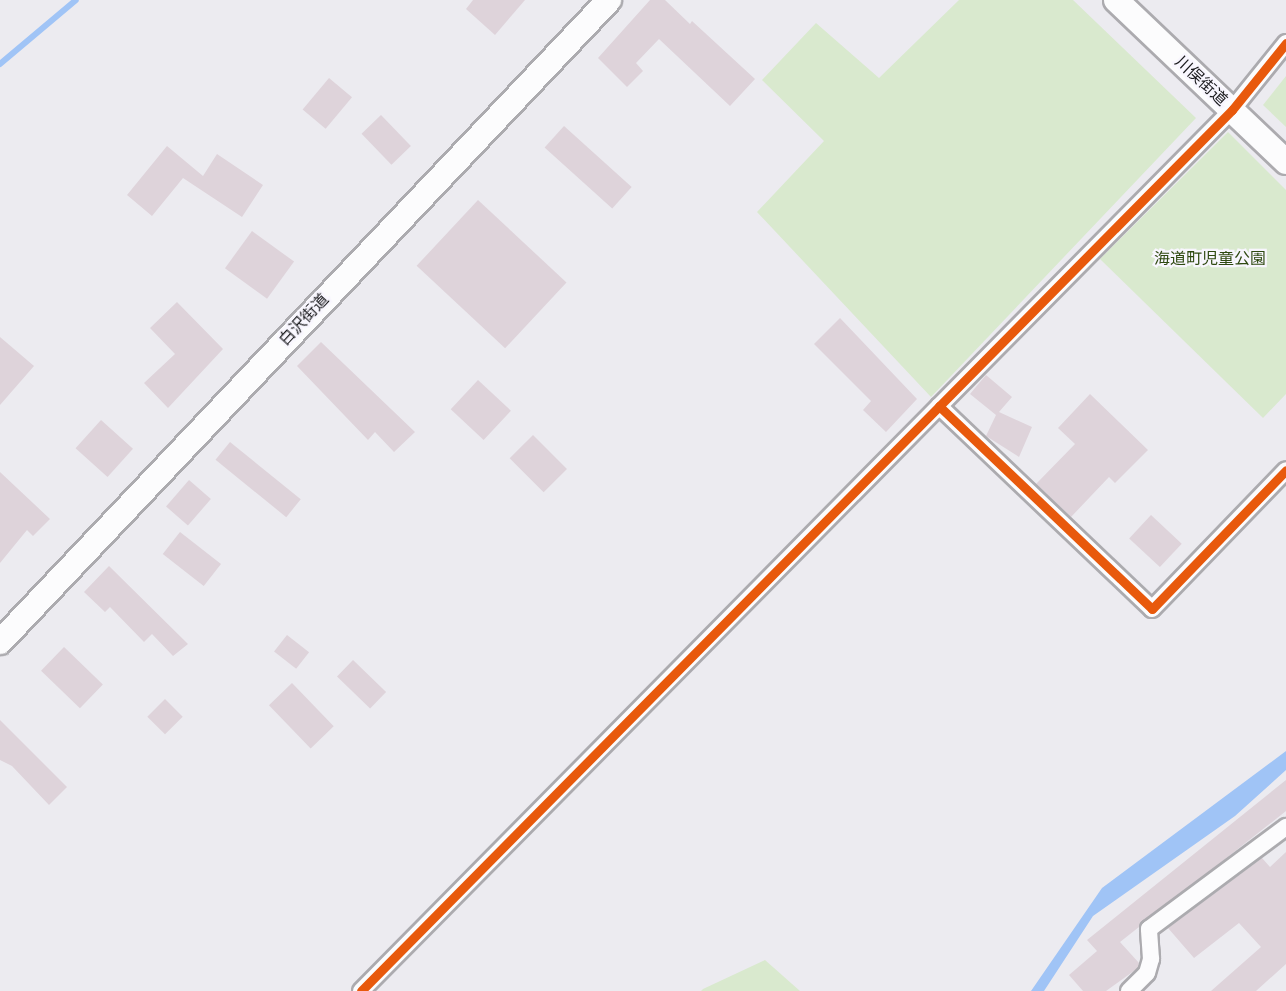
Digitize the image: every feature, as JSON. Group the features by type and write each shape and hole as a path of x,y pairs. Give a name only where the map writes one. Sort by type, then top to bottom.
{"main road":[{"name":"白沢街道","path":"0,642 609,0"},
{"name":"川俣街道","path":"1116,0 1286,162"}],"street":[{"path":"361,991 1232,110 1286,43"},
{"path":"939,406 1152,609 1286,470"},
{"path":"1129,991 1147,973 1152,959 1149,929 1286,826"}],"green space":[{"path":"959,0 1073,0 1196,118 931,397 757,212 824,141 762,80 816,23 879,78"},
{"path":"1286,76 1286,127 1263,105"},
{"name":"海道町児童公園","path":"1228,132 1286,190 1286,394 1263,418 1100,259"},
{"path":"765,960 800,991 701,991 703,989"}],"water":[{"path":"1286,751 1286,770 1235,816 1093,916 1044,991 1031,991 1102,888"}],"building":[{"path":"473,0 525,0 495,35 466,9"},
{"path":"650,0 665,0 690,24 692,21 755,79 730,106 659,39 636,63 643,71 627,87 598,58"},
{"path":"329,78 352,97 326,129 303,109"},
{"path":"381,115 411,146 391,165 362,134"},
{"path":"564,126 632,187 612,208 545,148"},
{"path":"167,146 203,176 217,154 263,185 242,217 183,178 152,216 127,195"},
{"path":"478,200 566,283 505,348 417,266"},
{"path":"252,231 294,262 267,299 225,268"},
{"path":"177,302 223,349 168,408 144,383 175,354 150,328"},
{"path":"840,318 917,399 886,432 863,410 871,401 814,344"},
{"path":"0,337 34,366 0,405"},
{"path":"321,342 415,432 394,452 375,432 368,440 297,366"},
{"path":"986,375 1012,397 999,412 1032,427 1019,457 986,436 996,415 970,394"},
{"path":"478,380 511,411 484,440 451,409"},
{"path":"1090,394 1148,450 1115,483 1109,477 1071,517 1036,484 1075,444 1058,428"},
{"path":"101,420 133,449 108,477 76,448"},
{"path":"533,435 567,469 544,492 510,458"},
{"path":"230,442 301,499 286,517 216,460"},
{"path":"0,472 50,519 33,536 27,530 0,563"},
{"path":"189,480 211,499 188,525 166,506"},
{"path":"1151,515 1182,544 1160,567 1129,538"},
{"path":"180,532 221,564 204,586 163,554"},
{"path":"109,566 188,644 173,656 152,634 144,642 110,607 105,612 84,592"},
{"path":"287,635 309,652 296,669 274,652"},
{"path":"64,647 103,685 80,708 41,671"},
{"path":"353,660 386,692 370,708 337,677"},
{"path":"292,683 334,726 311,748 269,705"},
{"path":"165,699 183,717 165,734 147,717"},
{"path":"0,720 67,787 49,805 12,766 0,760"},
{"path":"1286,780 1286,811 1120,942 1139,963 1138,968 1106,991 1083,991 1069,975 1097,951 1087,940"},
{"path":"1286,852 1286,964 1256,991 1211,991 1261,947 1239,923 1194,958 1168,928 1262,858 1270,867"}],"waterway":[{"path":"0,64 76,0"}],"cycle path":[{"path":"361,991 1232,110 1286,43"},
{"path":"939,406 1152,609 1286,470"}]}
